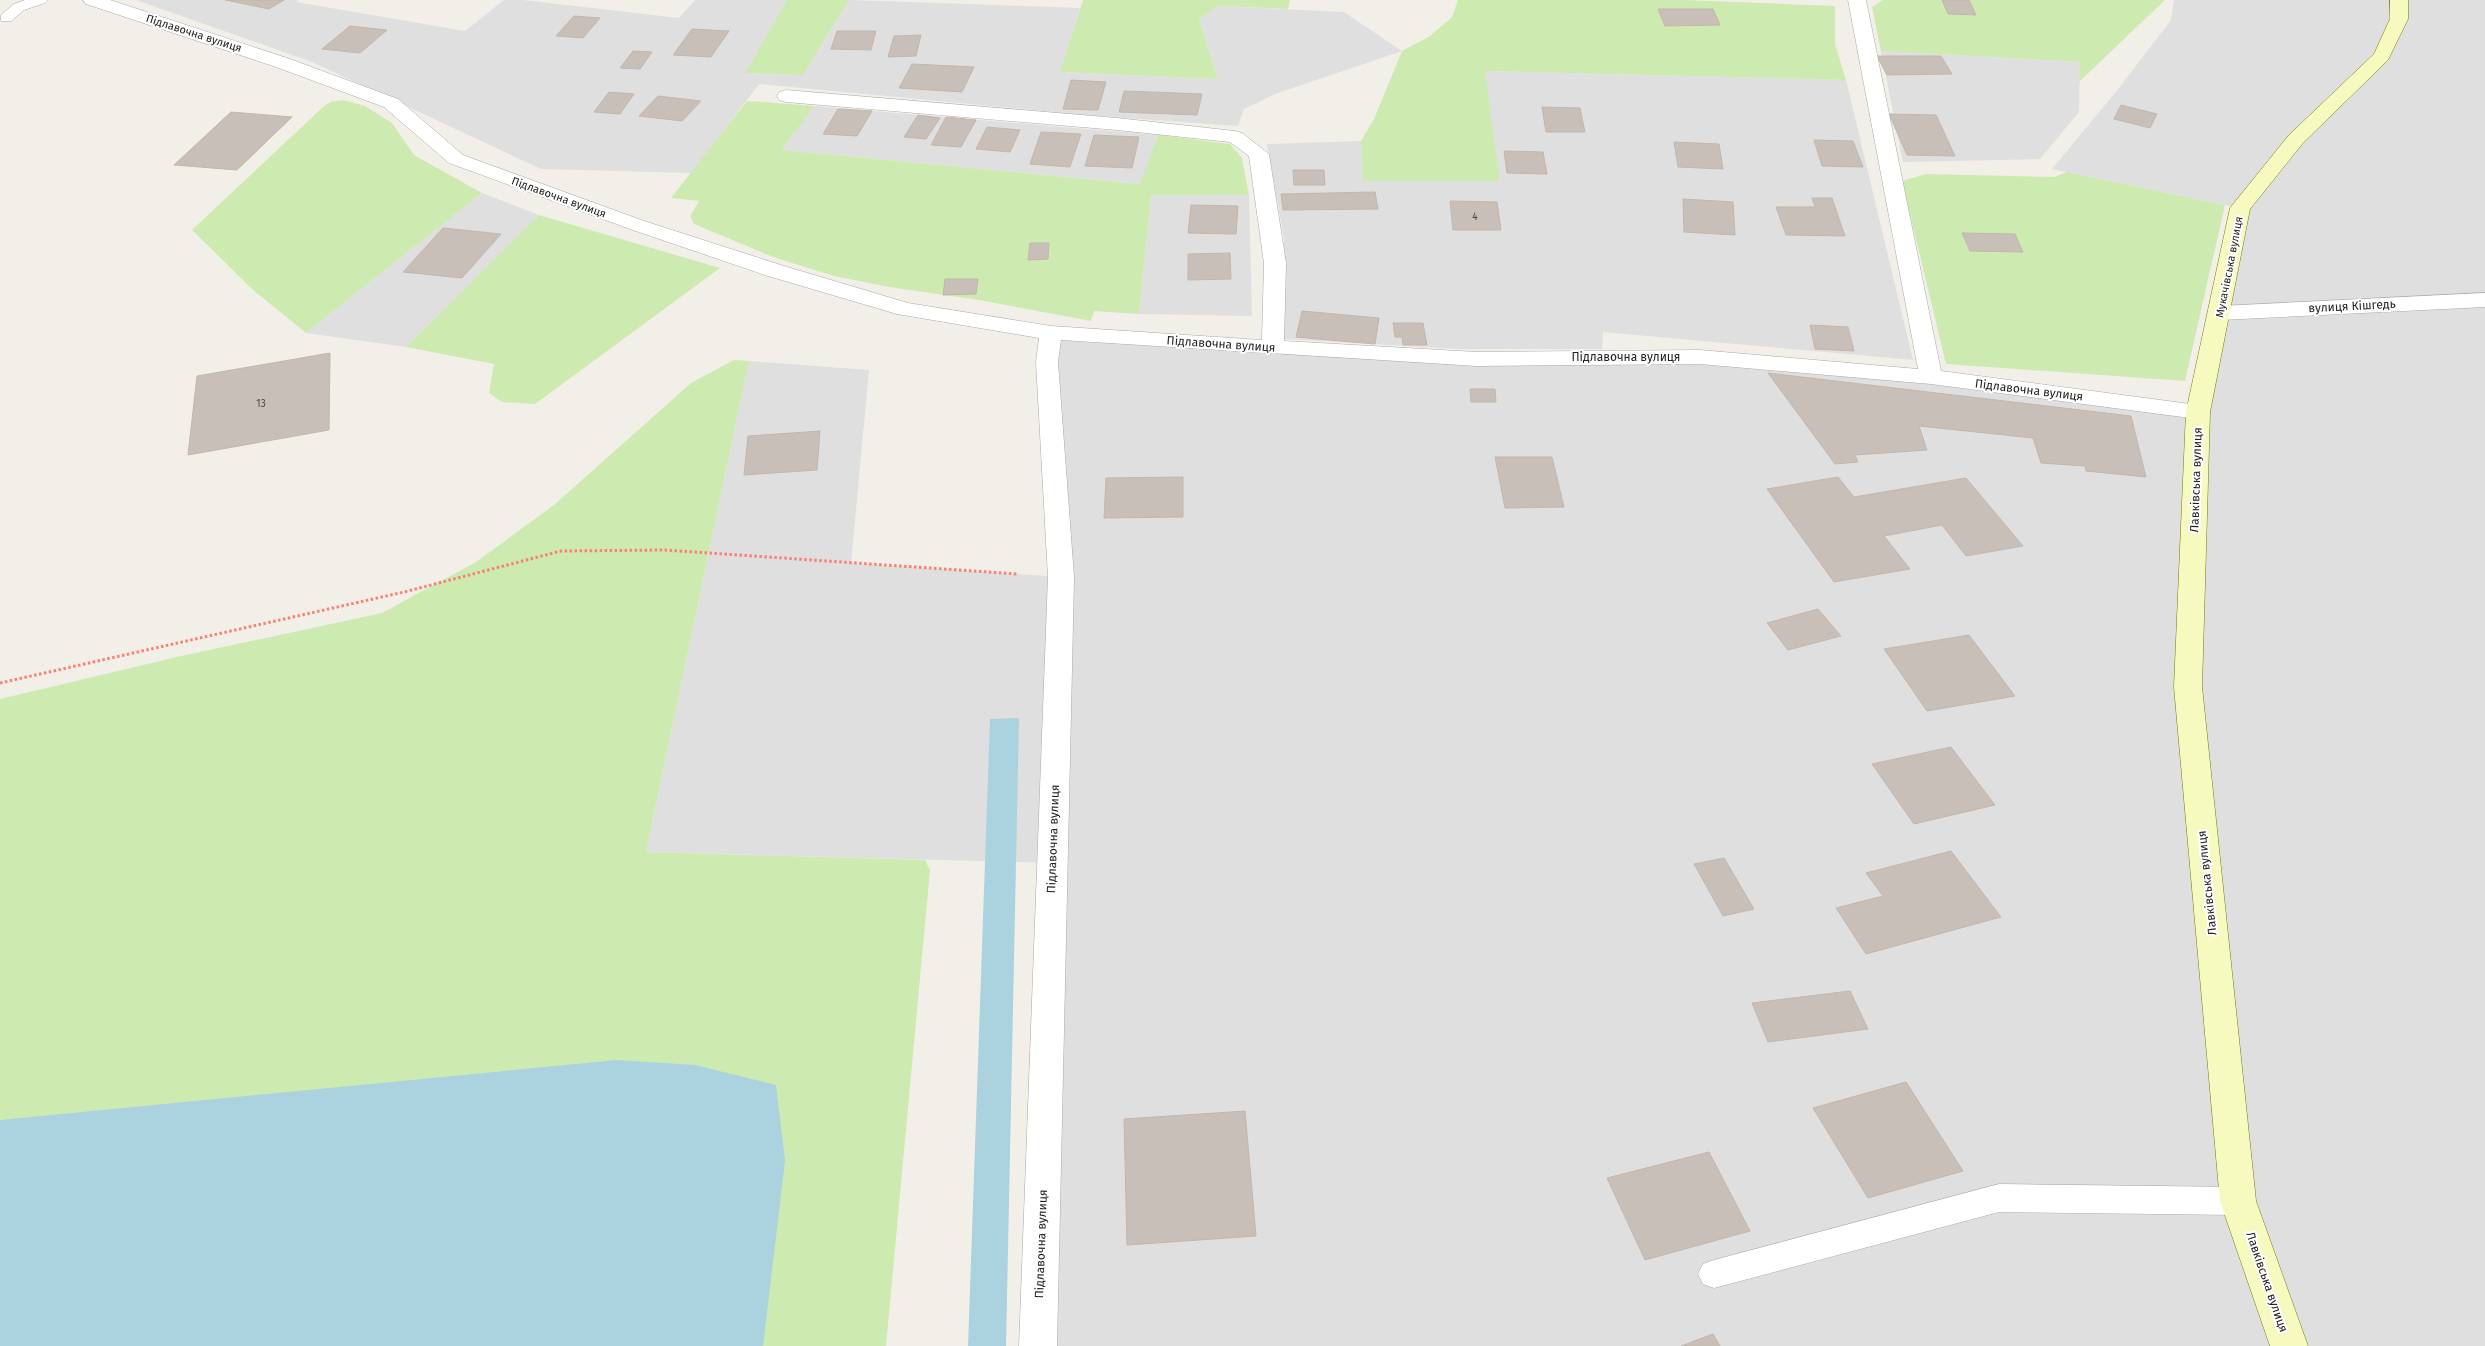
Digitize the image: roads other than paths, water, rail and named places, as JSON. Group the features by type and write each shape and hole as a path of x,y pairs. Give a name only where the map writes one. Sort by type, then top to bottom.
{"street":[{"name":"Підлавочна вулиця","path":"92,0 283,63 391,103 456,159 637,225 776,271 905,309 1051,333 1273,347 1477,358 1700,357 1931,377 2198,412"},
{"path":"1857,0 1931,377"},
{"name":"Мукачівська вулиця","path":"2198,412 2220,313 2240,208 2296,138 2382,56 2400,19 2399,0"},
{"path":"786,96 1116,124 1235,137 1259,154 1276,263 1273,347"},
{"name":"вулиця Кішгедь","path":"2220,313 2485,300"},
{"name":"Підлавочна вулиця","path":"1038,1346 1061,577 1047,362 1051,333"},
{"name":"Лавківська вулиця","path":"2198,412 2188,687 2238,1201 2289,1346"}],"lane":[{"path":"6,18 19,7 40,0"},
{"path":"1714,1274 1999,1198 2238,1201"}],"water":[{"path":"1019,718 1006,1346 968,1346 990,719"},
{"path":"617,1060 695,1065 776,1085 785,1161 763,1346 0,1346 0,1120"}]}
